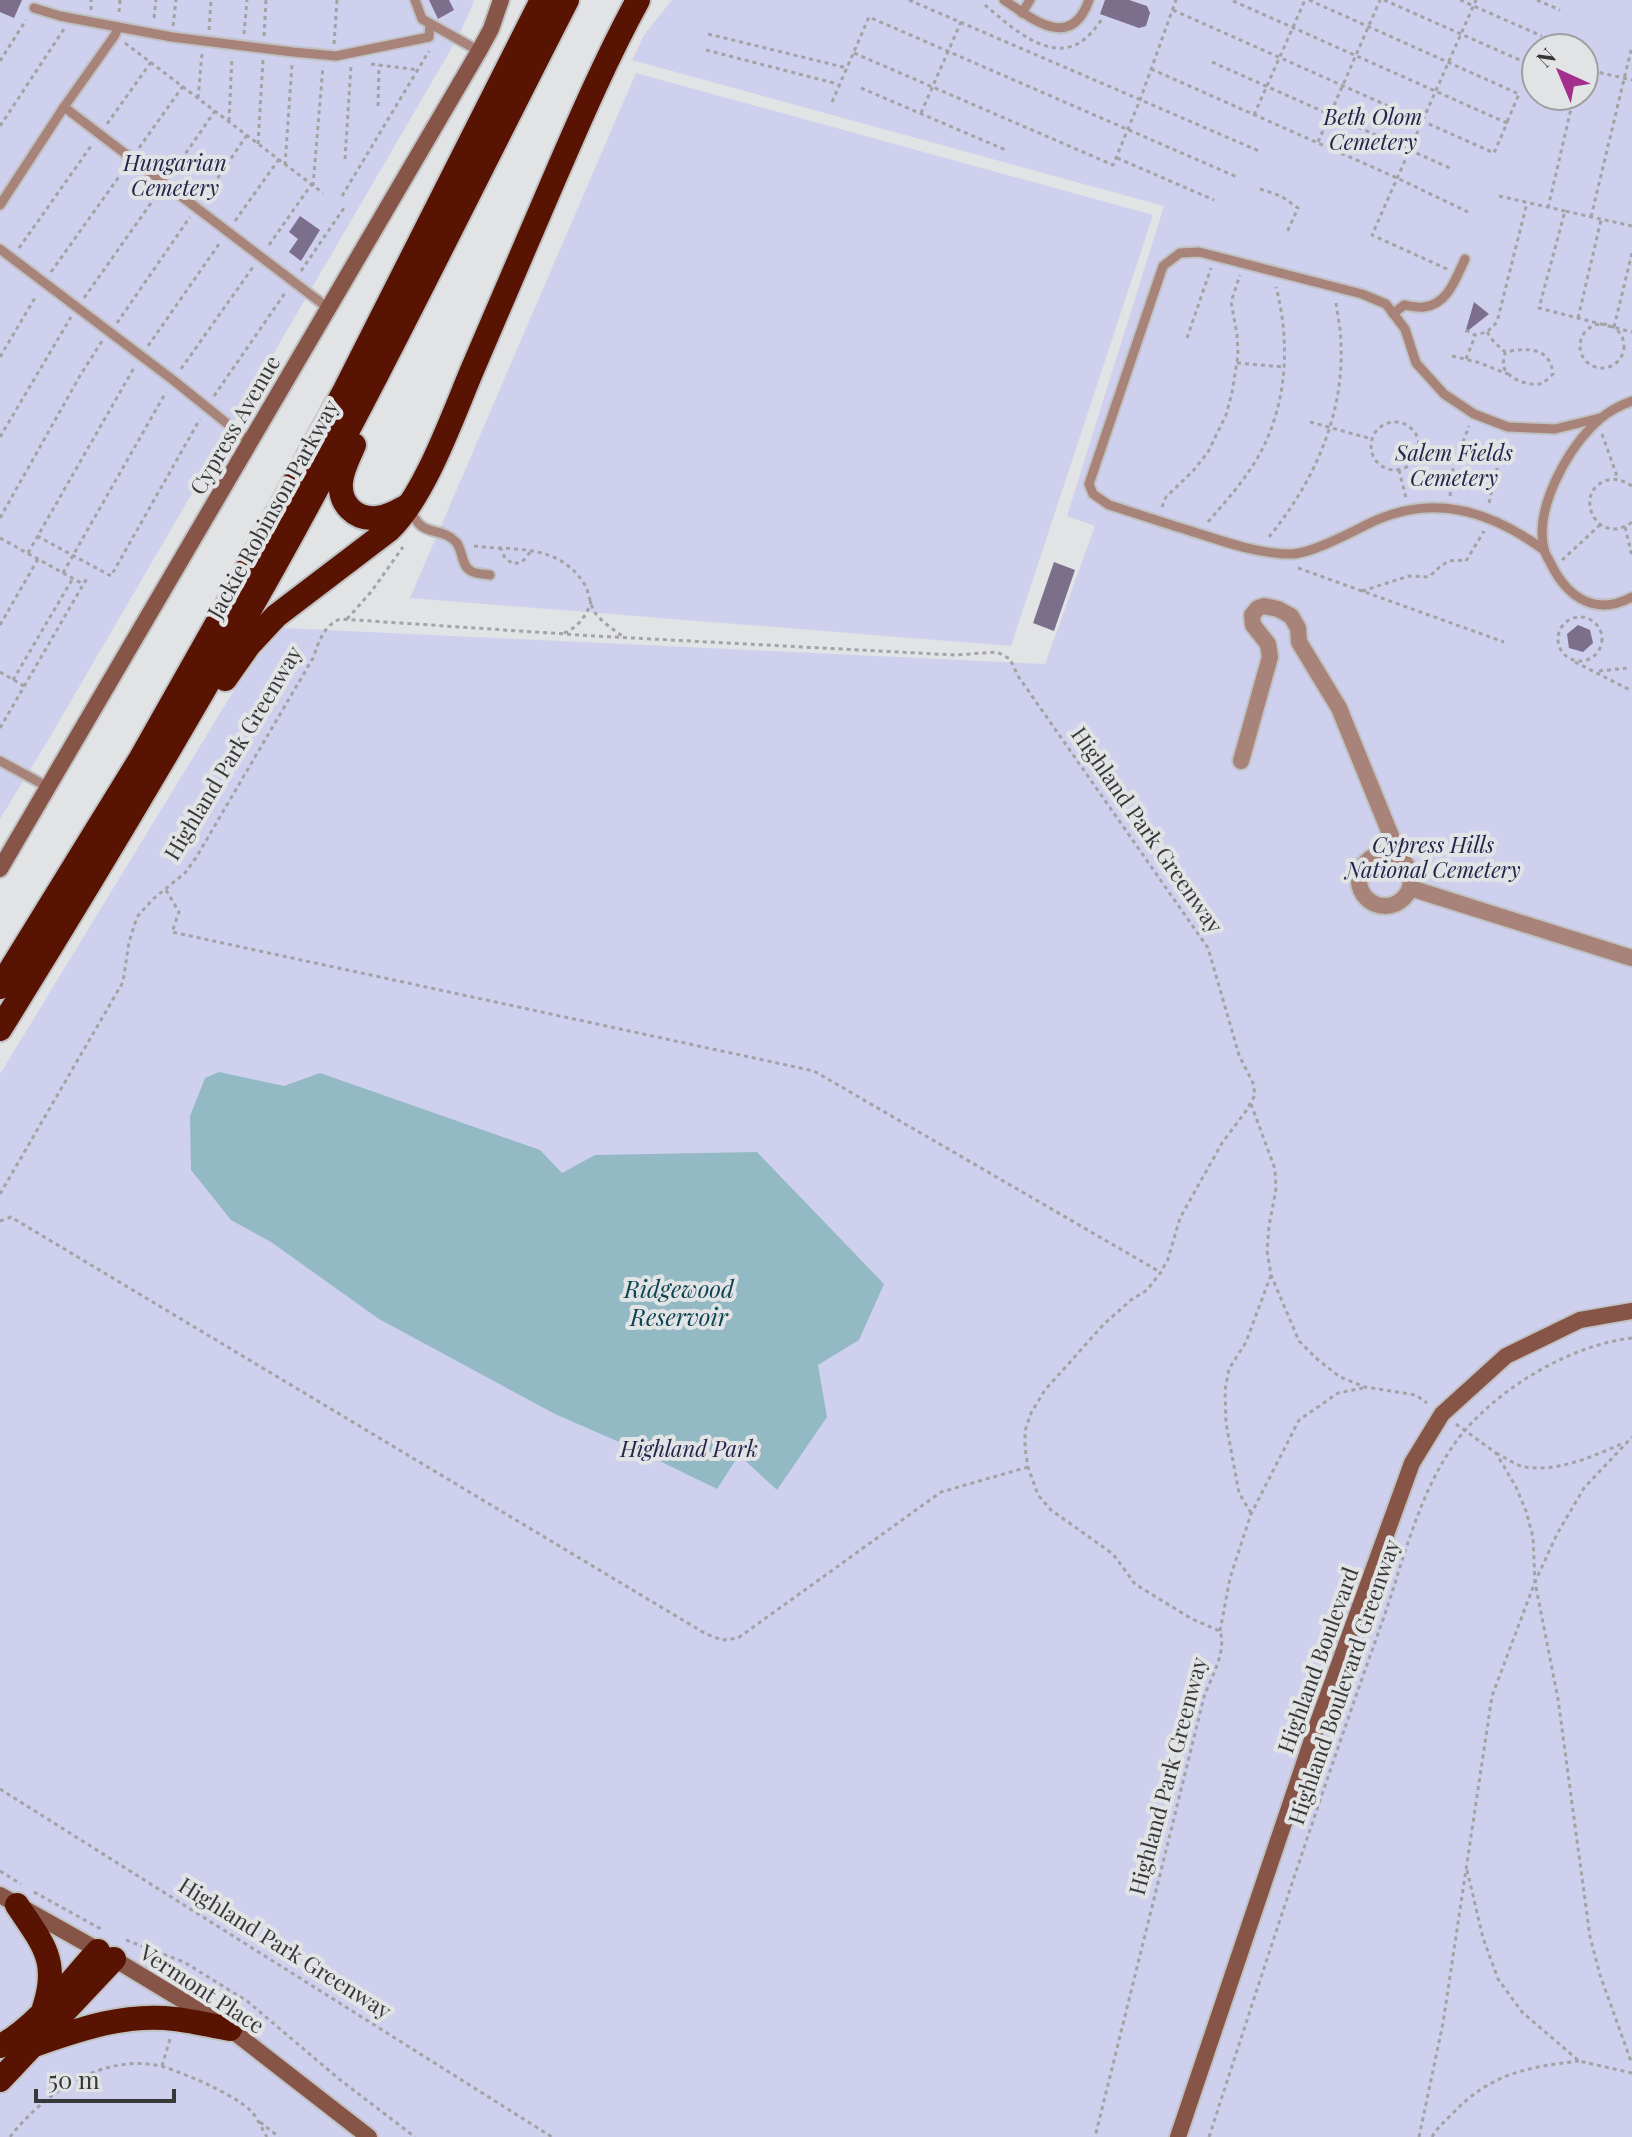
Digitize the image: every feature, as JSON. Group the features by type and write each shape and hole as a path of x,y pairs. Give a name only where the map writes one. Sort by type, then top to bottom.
{"highway":[{"name":"Jackie Robinson Parkway","path":"0,987 141,758 228,604 345,390 542,0"},
{"name":"Jackie Robinson Parkway","path":"0,1029 150,781 275,564 396,336 567,0"},
{"path":"150,781 262,630 305,593 389,530 409,505 439,446 602,71 638,0"},
{"path":"396,336 345,466 340,487 346,505 359,515 382,517 409,505"},
{"path":"17,1893 48,1955 51,1979 44,2010"},
{"path":"0,2046 23,2032 107,1943"},
{"path":"0,2080 34,2045 107,1943"},
{"path":"34,2045 82,2028 123,2019 174,2019 230,2029"}],"street":[{"name":"Cypress Avenue","path":"0,869 479,51 501,0"},
{"path":"1241,761 1270,657 1268,644 1253,625 1252,615 1264,606 1291,616 1298,628 1299,642 1339,708 1400,858 1410,871 1410,888 1400,902 1375,904 1362,893 1359,876 1368,861 1383,854 1400,858"},
{"path":"1410,888 1632,958"},
{"name":"Highland Boulevard","path":"1178,2137 1318,1722 1412,1463 1442,1414 1506,1356 1580,1320 1632,1311"},
{"name":"Vermont Place","path":"17,1893 107,1943 230,2029 369,2137"}],"lane":[{"path":"415,0 422,19 479,51"},
{"path":"1004,0 1041,23 1060,29 1075,25 1084,14 1089,0"},
{"path":"1022,13 1030,0"},
{"path":"34,8 116,31 328,55 429,37 430,24"},
{"path":"0,205 116,31"},
{"path":"64,107 328,308"},
{"path":"0,249 250,442"},
{"path":"1599,420 1555,429 1514,428 1474,414 1444,394 1416,363 1405,329 1386,304 1362,294 1199,252 1180,253 1163,266 1089,484 1093,494 1109,505 1257,551 1297,554 1409,510 1449,507 1488,517 1522,534 1544,550 1561,583 1576,596 1596,604 1618,604 1632,597"},
{"path":"1393,314 1404,305 1424,307 1443,299 1465,259"},
{"path":"1544,550 1543,521 1553,484 1573,449 1599,420 1632,401"},
{"path":"409,505 420,526 455,541 465,566 471,572 490,575"},
{"path":"0,761 48,787"}],"path":[{"path":"153,34 156,0"},
{"path":"172,37 176,0"},
{"path":"198,98 211,0"},
{"path":"229,121 247,0"},
{"path":"258,144 266,0"},
{"path":"63,573 173,380 312,185 337,0"},
{"path":"909,0 1259,151"},
{"path":"853,53 1113,165 1176,0"},
{"path":"1231,0 1507,123"},
{"path":"1173,10 1280,57 1342,86 1494,153 1519,94 1307,0 1293,28 1280,57 1254,115"},
{"path":"1318,142 1382,0 1520,60"},
{"path":"1460,0 1533,32"},
{"path":"1458,274 1372,235 1476,0"},
{"path":"1537,0 1560,10"},
{"path":"0,61 34,8"},
{"path":"832,102 869,17 1237,177"},
{"path":"0,126 71,18"},
{"path":"921,113 961,22"},
{"path":"342,196 442,30"},
{"path":"116,31 151,62 323,193"},
{"path":"708,34 847,68"},
{"path":"1591,217 1632,46"},
{"path":"706,50 840,85"},
{"path":"285,165 293,52"},
{"path":"328,55 351,62 345,159"},
{"path":"12,258 151,62"},
{"path":"1212,62 1452,169"},
{"path":"365,64 418,70"},
{"path":"378,106 379,65"},
{"path":"1151,69 1468,212"},
{"path":"1600,73 1632,80"},
{"path":"0,357 44,283 183,86"},
{"path":"861,88 1008,151"},
{"path":"0,437 77,308 215,111"},
{"path":"1548,208 1570,112"},
{"path":"0,518 81,374 247,135"},
{"path":"1117,158 1214,200"},
{"path":"28,553 141,356 279,159"},
{"path":"1260,189 1281,196 1298,208 1287,232"},
{"path":"1499,196 1632,226"},
{"path":"1466,330 1475,335 1487,332 1497,322 1527,203"},
{"path":"37,536 111,576 207,407 344,208"},
{"path":"1565,211 1539,308 1632,332"},
{"path":"1578,318 1601,219"},
{"path":"1614,327 1632,253"},
{"path":"1187,338 1215,256"},
{"path":"1162,506 1166,497 1208,452 1220,430 1232,393 1237,363 1237,334 1231,302 1244,264"},
{"path":"1198,534 1236,488 1262,449 1279,398 1285,367 1282,318 1272,271"},
{"path":"1334,287 1341,367 1330,427 1313,471 1296,502 1257,551 1285,564 1504,642"},
{"path":"1601,324 1588,329 1580,341 1585,361 1598,368 1613,365 1623,354 1623,339 1614,327"},
{"path":"1487,332 1505,352"},
{"path":"1466,359 1475,335"},
{"path":"1452,356 1531,384 1544,383 1553,374 1550,361 1538,351 1528,348 1505,352"},
{"path":"1505,352 1503,366 1508,374"},
{"path":"1237,363 1285,367"},
{"path":"1449,507 1453,469 1474,414"},
{"path":"1599,420 1618,479"},
{"path":"1310,422 1372,439"},
{"path":"1387,423 1404,423 1419,442 1419,451 1411,465 1399,470 1390,470 1377,463 1370,449 1372,439 1387,423"},
{"path":"1362,591 1409,576 1429,577 1454,559 1466,561 1484,532 1496,472 1514,428"},
{"path":"1399,470 1409,510"},
{"path":"1632,486 1618,479 1602,482 1591,495 1590,512 1600,525 1608,528 1625,527 1632,522"},
{"path":"1554,568 1600,525"},
{"path":"1625,527 1632,556"},
{"path":"0,539 83,584"},
{"path":"455,541 477,547 532,550 561,562 584,583 595,612 624,637"},
{"path":"347,619 403,547"},
{"path":"500,547 505,558 513,564 522,562 532,550"},
{"path":"0,625 38,559"},
{"path":"13,680 73,578"},
{"path":"0,728 87,578"},
{"path":"563,634 577,626 591,601"},
{"path":"1568,657 1586,660 1598,652 1601,631 1592,620 1578,617 1565,622 1560,628 1560,649 1568,657 1632,691"},
{"name":"Highland Park Greenway","path":"0,1194 123,982 129,942 137,917 153,899 185,873 197,856 331,622 347,619 955,655 997,652 1010,659 1018,676 1208,948 1239,1055 1253,1083 1255,1095 1222,1143 1180,1218 1161,1272 1147,1290 1104,1324 1045,1390 1031,1413 1025,1431 1028,1467 1038,1495 1051,1510 1113,1554 1135,1584 1192,1619 1220,1631 1223,1639 1204,1697 1095,2137"},
{"path":"1595,672 1628,668"},
{"path":"0,672 24,686"},
{"path":"166,890 179,912 172,932 814,1071 1161,1272"},
{"path":"1251,1104 1275,1169 1276,1189 1267,1251 1271,1275 1299,1341 1340,1377 1365,1387 1395,1390 1420,1397"},
{"path":"0,1221 11,1217 706,1634 722,1640 738,1638 941,1492 1028,1467"},
{"path":"1251,1514 1239,1493 1226,1423 1225,1390 1229,1369 1246,1342 1271,1275"},
{"name":"Highland Boulevard Greenway","path":"1209,2137 1275,1930 1420,1512 1442,1465 1465,1430 1512,1386 1590,1347 1632,1338"},
{"path":"1220,1631 1230,1578 1251,1514 1299,1420 1338,1393 1365,1387"},
{"path":"1465,1430 1496,1453 1523,1467 1559,1466 1624,1443"},
{"path":"1419,2137 1443,2023 1492,1696 1535,1582 1557,1534 1584,1488 1632,1437"},
{"path":"1496,1453 1516,1487 1533,1537 1535,1582 1558,1699 1590,1937 1600,1975 1632,2064"},
{"name":"Highland Park Greenway","path":"0,1789 552,2137"},
{"path":"1466,1867 1483,1938 1498,1979 1522,2012 1579,2061"},
{"path":"0,1871 17,1893 107,1943 184,1962 219,1982 247,2001 339,2079 415,2137"},
{"path":"162,2066 169,2039"},
{"path":"1432,2137 1469,2096 1506,2075 1545,2065 1579,2061 1632,2073"},
{"path":"10,2137 24,2119 53,2095 82,2077 114,2066 138,2064 162,2066 212,2086 251,2111 267,2137"},
{"path":"256,2119 279,2137"}],"green space":[{"name":"Hungarian Cemetery","path":"0,0 473,0 457,39 0,819"},
{"name":"Highland Park","path":"672,0 1632,0 1632,2137 0,2137 0,1074 236,687 284,628 1045,664 1095,526 1067,516 1164,206 632,60 644,35"},
{"path":"636,73 1153,215 1011,646 410,598"}],"water":[{"name":"Ridgewood Reservoir","path":"219,1072 284,1086 320,1073 540,1150 562,1173 595,1155 757,1152 884,1284 859,1340 818,1365 827,1417 777,1490 739,1455 717,1489 555,1414 379,1319 271,1242 231,1220 191,1170 190,1116 205,1078"}],"building":[{"path":"0,0 22,0 14,18 0,12"},
{"path":"429,0 449,0 454,10 438,19"},
{"path":"1105,0 1129,0 1147,6 1150,13 1146,26 1139,28 1100,14"},
{"path":"300,216 320,230 301,261 289,252 298,239 289,232"},
{"path":"1474,302 1489,314 1465,333"},
{"path":"1054,562 1075,570 1054,631 1033,623"},
{"path":"1578,625 1590,630 1593,643 1583,652 1569,648 1567,634"}],"park label":[{"name":"Beth Olom Cemetery","path":"1373,130"},
{"name":"Salem Fields Cemetery","path":"1454,466"},
{"name":"Cypress Hills National Cemetery","path":"1433,858"}]}
